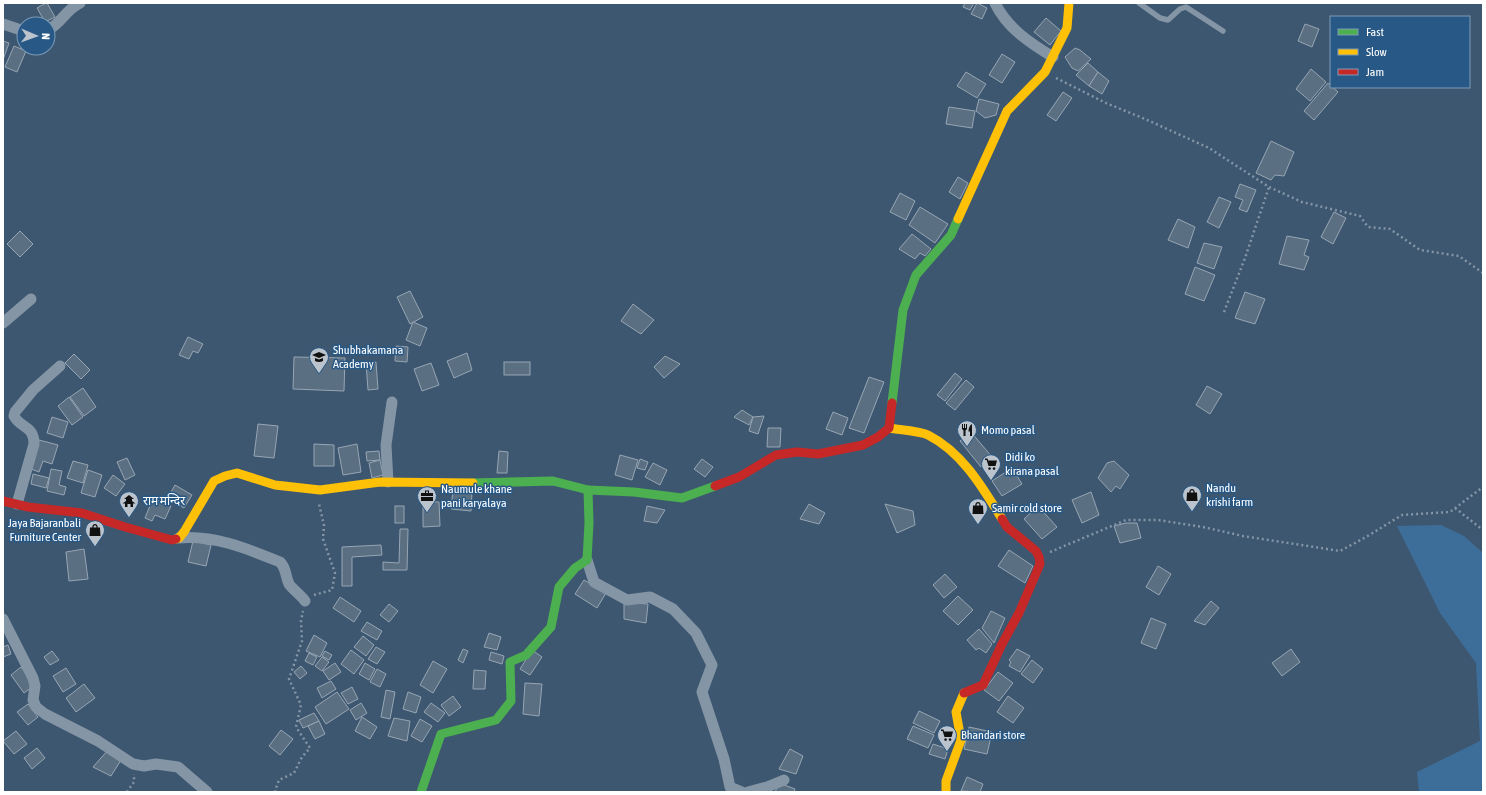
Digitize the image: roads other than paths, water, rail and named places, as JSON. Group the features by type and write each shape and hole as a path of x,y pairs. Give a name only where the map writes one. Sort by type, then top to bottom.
{"street":[{"path":"56,25 72,7 80,3"},
{"path":"995,3 1001,16 1030,44 1053,57"},
{"path":"179,538 188,527 214,481 237,473 275,485 320,490 380,482 507,483 552,481 588,490 634,492 682,498 739,477 776,455 797,452 818,454 863,445 878,437 889,428 903,310 916,275 951,235 1007,112 1045,72 1067,28 1069,3"},
{"path":"3,24 16,28"},
{"path":"3,322 31,299"},
{"path":"17,504 34,444 34,436 31,431 17,421 14,416 15,412 33,390 60,366"},
{"path":"388,482 386,445 392,402"},
{"path":"889,428 927,434 953,452 981,485 1007,527 1036,551 1039,557 1040,564 1019,613 1002,644 983,685 963,694 956,712 961,740 946,781 946,792"},
{"path":"588,490 589,523 587,560 594,582 627,600 650,597 673,609 696,633 712,665 702,692 724,760 730,789 742,792"},
{"path":"3,501 82,513 172,540 179,538 212,539 247,548 280,562 284,566 289,583 305,601"},
{"path":"421,792 441,734 496,720 511,701 510,662 526,655 550,627 559,587 575,568 587,560"},
{"path":"3,619 33,678 35,686 33,700 36,707 45,714 98,741 133,764 144,766 156,764 178,767 207,792"},
{"path":"748,792 767,787 784,780"}],"lane":[{"path":"1139,3 1160,18 1168,20 1180,9 1186,8 1223,31"}],"place":[{"name":"Shubhakamana Academy","path":"319,374"},
{"name":"Momo pasal","path":"967,447"},
{"name":"Didi ko kirana pasal","path":"991,481"},
{"name":"Nandu krishi farm","path":"1192,512"},
{"name":"Naumule khane pani karyalaya","path":"427,513"},
{"name":"राम मन्दिर","path":"129,518"},
{"name":"Samir cold store","path":"978,525"},
{"name":"Jaya Bajaranbali Furniture Center","path":"95,547"},
{"name":"Bhandari store","path":"947,752"}]}
